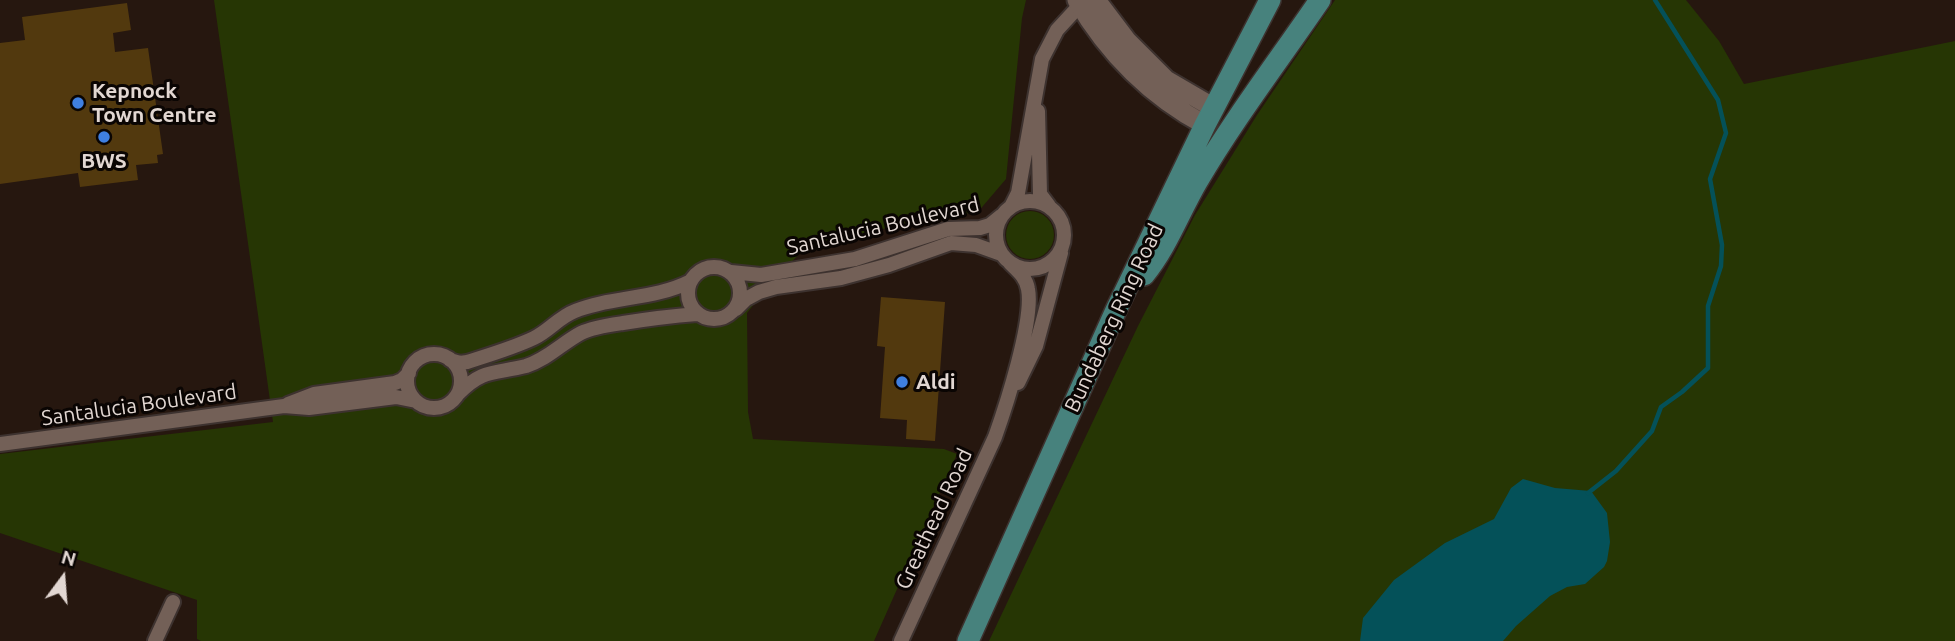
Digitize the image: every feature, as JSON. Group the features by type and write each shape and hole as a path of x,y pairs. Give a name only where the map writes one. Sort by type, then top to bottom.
{"main road":[{"name":"Bundaberg Ring Road","path":"968,641 1116,310 1210,116 1270,0"},
{"path":"1116,310 1155,262 1197,182 1320,0"},
{"path":"1085,1 1105,40 1141,80 1179,111 1210,116"}],"street":[{"path":"1001,216 1012,205 1018,193 1042,60 1057,30 1085,1"},
{"path":"1006,259 1021,268 1045,266 1055,259 1065,238 1061,219 1040,194 1038,81"},
{"path":"1012,205 1030,200 1049,206"},
{"name":"Greathead Road","path":"1001,216 995,235 997,245 1006,259 1023,275 1030,305 1004,413"},
{"name":"Santalucia Boulevard","path":"731,272 761,275 855,259 948,229 980,228 990,225 1001,216"},
{"name":"Greathead Road","path":"901,641 1036,346 1065,238"},
{"name":"Santalucia Boulevard","path":"736,309 759,292 841,278 951,243 976,245 1006,259"},
{"path":"719,267 731,272 740,285 740,302 730,315 715,320 706,319 693,310 688,296 691,281 705,268 719,267"},
{"name":"Santalucia Boulevard","path":"284,406 314,394 395,383 402,380 413,365 426,356 443,356 460,363 467,362 545,332 573,311 663,293 691,281"},
{"name":"Santalucia Boulevard","path":"0,444 284,406 309,408 396,397 439,408 453,401 468,384 486,374 538,361 583,332 666,316 697,314"},
{"path":"450,360 460,372 461,387 458,394"},
{"path":"409,373 408,388 416,401"},
{"path":"155,641 173,602"}],"green space":[{"path":"214,0 1026,0 1006,179 977,213 952,214 808,245 770,284 747,313 748,412 753,439 944,449 957,454 874,641 201,641 197,639 197,600 0,533 0,454 273,422"},
{"path":"1335,0 1686,0 1719,41 1744,84 1955,41 1955,641 989,641 1138,326 1195,215 1257,115"},
{"path":"1030,211 1047,218 1054,235 1047,252 1030,259 1013,252 1006,235 1013,218"}],"water":[{"path":"1523,479 1555,488 1591,491 1607,513 1610,542 1604,567 1585,584 1567,587 1550,596 1503,641 1360,641 1363,618 1394,580 1445,543 1494,519 1511,488"}],"building":[{"name":"Kepnock Town Centre","path":"127,3 131,30 113,33 115,52 148,48 163,154 157,155 158,163 136,165 138,180 80,187 78,173 0,184 0,43 25,40 22,17"},
{"path":"881,297 945,302 935,441 906,439 907,420 880,418 885,347 877,346"}],"waterway":[{"path":"1588,493 1616,471 1652,431 1661,407 1708,368 1708,306 1721,266 1722,245 1710,179 1726,133 1718,100 1655,0"}],"place":[{"name":"Kepnock Town Centre","path":"78,103"},
{"name":"BWS","path":"104,137"},
{"name":"Aldi","path":"902,382"}]}
